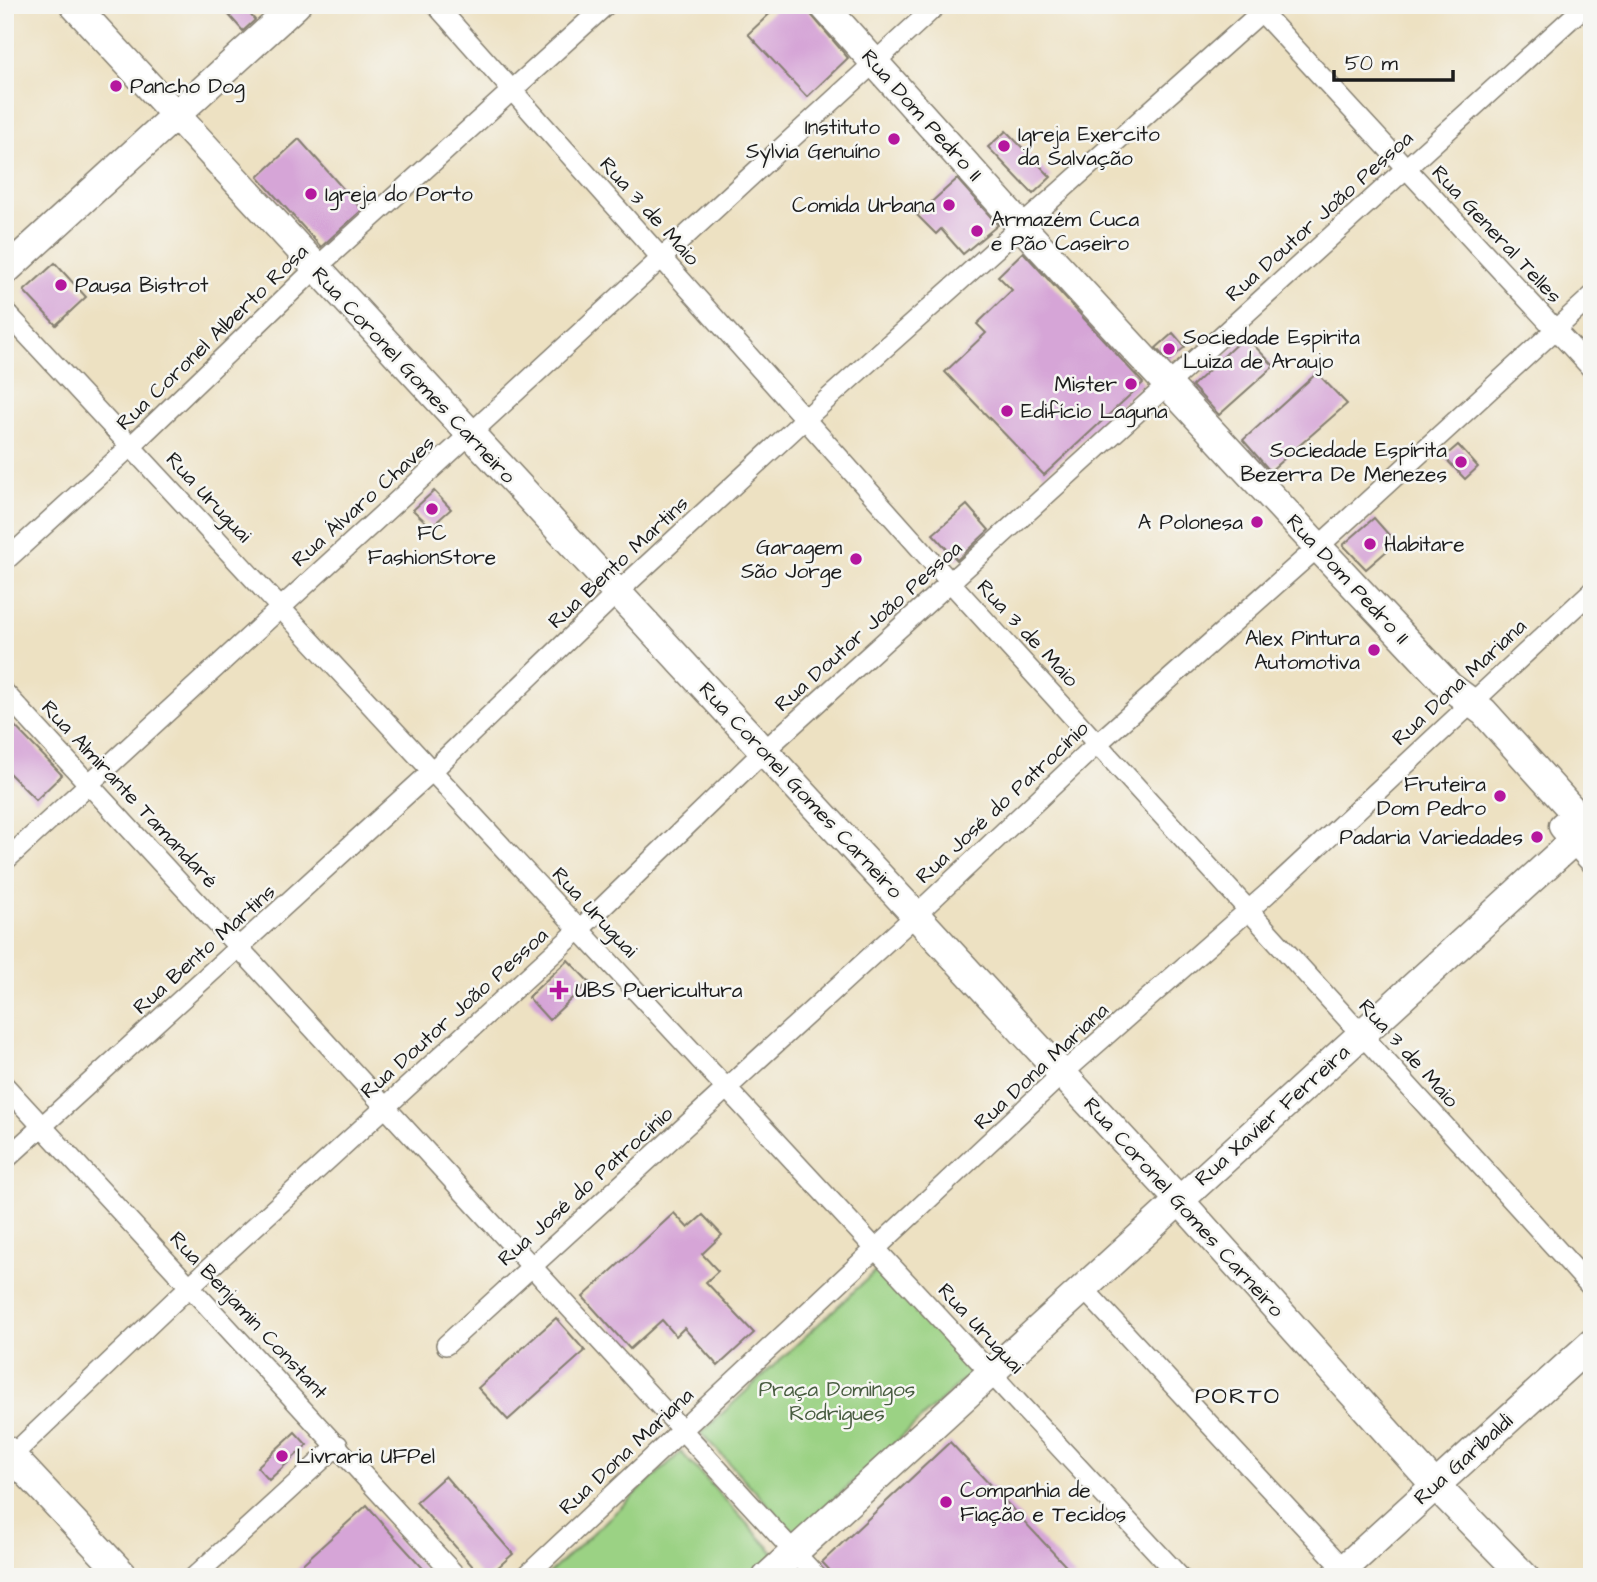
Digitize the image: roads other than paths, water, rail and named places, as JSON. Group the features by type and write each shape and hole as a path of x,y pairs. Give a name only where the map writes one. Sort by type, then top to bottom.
{"street":[{"name":"Rua Coronel Gomes Carneiro","path":"74,5 470,436 619,591 1179,1200 1434,1484 1525,1577"},
{"path":"5,271 296,5"},
{"name":"Rua 3 de Maio","path":"436,5 951,583 1592,1288"},
{"name":"Rua Coronel Alberto Rosa","path":"5,561 131,446 316,269 514,92 606,5"},
{"name":"Rua Dom Pedro II","path":"823,5 1021,226 1588,836"},
{"name":"Rua Álvaro Chaves","path":"5,861 279,606 470,436 937,5"},
{"name":"Rua Doutor João Pessoa","path":"7,1456 581,928 764,751 1586,5"},
{"name":"Rua General Telles","path":"1262,8 1405,169 1592,369"},
{"name":"Rua Bento Martins","path":"5,1160 430,773 619,591 804,419 1262,8"},
{"name":"Rua José do Patrocínio","path":"446,1345 916,915 1098,743 1318,548 1592,296"},
{"name":"Rua Uruguai","path":"5,310 430,773 581,928 725,1089 1180,1577"},
{"name":"Rua Dona Mariana","path":"525,1577 1062,1074 1250,910 1461,699 1592,591"},
{"name":"Rua Almirante Tamandaré","path":"5,693 817,1577"},
{"name":"Rua Xavier Ferreira","path":"766,1577 1361,1034 1588,836"},
{"name":"Rua Benjamin Constant","path":"5,1086 457,1577"},
{"path":"1083,1288 1340,1573"},
{"name":"Rua Garibaldi","path":"1340,1573 1434,1484 1592,1343"},
{"path":"194,1577 338,1445"},
{"path":"7,1456 125,1577"}],"place":[{"name":"Pancho Dog","path":"116,86"},
{"name":"Instituto Sylvia Genuíno","path":"894,139"},
{"name":"Igreja Exercito da Salvação","path":"1004,146"},
{"name":"Igreja do Porto","path":"311,194"},
{"name":"Comida Urbana","path":"949,205"},
{"name":"Armazém Cuca e Pão Caseiro","path":"977,231"},
{"name":"Pausa Bistrot","path":"61,285"},
{"name":"Sociedade Espirita Luiza de Araujo","path":"1169,349"},
{"name":"Mister","path":"1131,384"},
{"name":"Edifício Laguna","path":"1007,411"},
{"name":"Sociedade Espírita Bezerra De Menezes","path":"1461,462"},
{"name":"FC FashionStore","path":"432,509"},
{"name":"A Polonesa","path":"1257,522"},
{"name":"Habitare","path":"1370,544"},
{"name":"Garagem São Jorge","path":"856,559"},
{"name":"Alex Pintura Automotiva","path":"1374,650"},
{"name":"Fruteira Dom Pedro","path":"1500,796"},
{"name":"Padaria Variedades","path":"1537,837"},
{"name":"UBS Puericultura","path":"559,990"},
{"name":"Livraria UFPel","path":"282,1456"},
{"name":"Companhia de Fiação e Tecidos","path":"946,1502"}],"district":[{"name":"PORTO","path":"1238,1395"}],"park label":[{"name":"Praça Domingos Rodrigues","path":"837,1401"}]}
